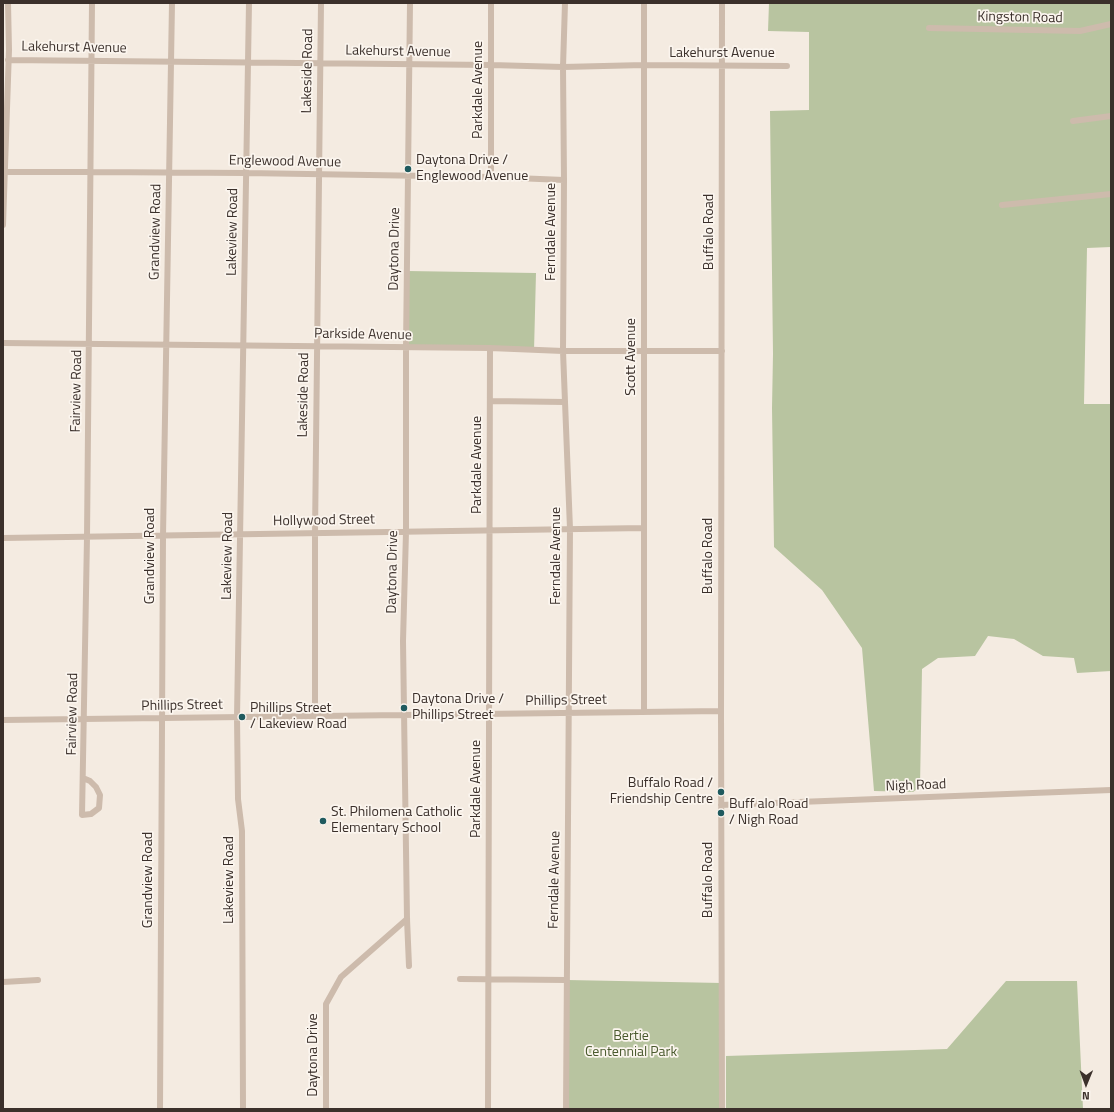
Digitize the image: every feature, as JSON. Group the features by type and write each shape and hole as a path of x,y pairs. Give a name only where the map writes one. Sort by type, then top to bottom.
{"street":[{"path":"3,225 8,60 6,50 8,3"},
{"name":"Fairview Road","path":"83,778 90,781 96,787 100,795 99,808 91,814 82,816 83,808 83,778 85,719 92,3"},
{"name":"Grandview Road","path":"160,1109 163,536 172,3"},
{"name":"Lakeview Road","path":"243,1109 242,830 238,799 238,717 249,3"},
{"name":"Lakeside Road","path":"315,716 315,534 321,3"},
{"name":"Daytona Drive","path":"326,1109 326,1004 341,977 407,919 403,642 406,532 406,348 410,3"},
{"name":"Parkdale Avenue","path":"491,3 491,177"},
{"name":"Ferndale Avenue","path":"564,3 563,351 570,529 566,1109"},
{"name":"Scott Avenue","path":"644,3 644,712"},
{"name":"Buffalo Road","path":"722,3 722,1109"},
{"name":"Kingston Road","path":"929,28 1080,31 1111,24"},
{"name":"Lakehurst Avenue","path":"8,60 563,67 644,65 787,66"},
{"path":"1073,121 1111,116"},
{"name":"Englewood Avenue","path":"4,172 169,172 408,175 564,180"},
{"path":"1002,205 1111,194"},
{"name":"Parkside Avenue","path":"3,343 490,348 563,351 722,351"},
{"name":"Parkdale Avenue","path":"488,1109 490,348"},
{"path":"490,401 565,402"},
{"name":"Hollywood Street","path":"3,538 644,528"},
{"name":"Phillips Street","path":"3,720 721,711"},
{"name":"Nigh Road","path":"721,805 1111,790"},
{"path":"407,919 409,966"},
{"path":"460,979 566,980"},
{"path":"3,982 38,980"}],"green space":[{"path":"769,3 1111,3 1111,247 1087,248 1084,404 1111,404 1111,671 1077,673 1074,658 1043,656 1014,639 988,636 975,656 938,658 922,669 920,787 913,792 874,791 862,648 822,590 774,547 770,111 809,110 809,32 768,31"},
{"path":"407,271 536,273 534,351 406,347"},
{"name":"Bertie Centennial Park","path":"567,980 722,983 721,1109 566,1109"},
{"path":"1006,981 1077,981 1083,1109 726,1109 726,1056 947,1049"}],"place":[{"name":"Daytona Drive / Englewood Avenue","path":"408,169"},
{"name":"Daytona Drive / Phillips Street","path":"404,708"},
{"name":"Phillips Street / Lakeview Road","path":"242,717"},
{"name":"Buffalo Road / Friendship Centre","path":"721,792"},
{"name":"Buff alo Road / Nigh Road","path":"721,813"},
{"name":"St. Philomena Catholic Elementary School","path":"323,821"}]}
